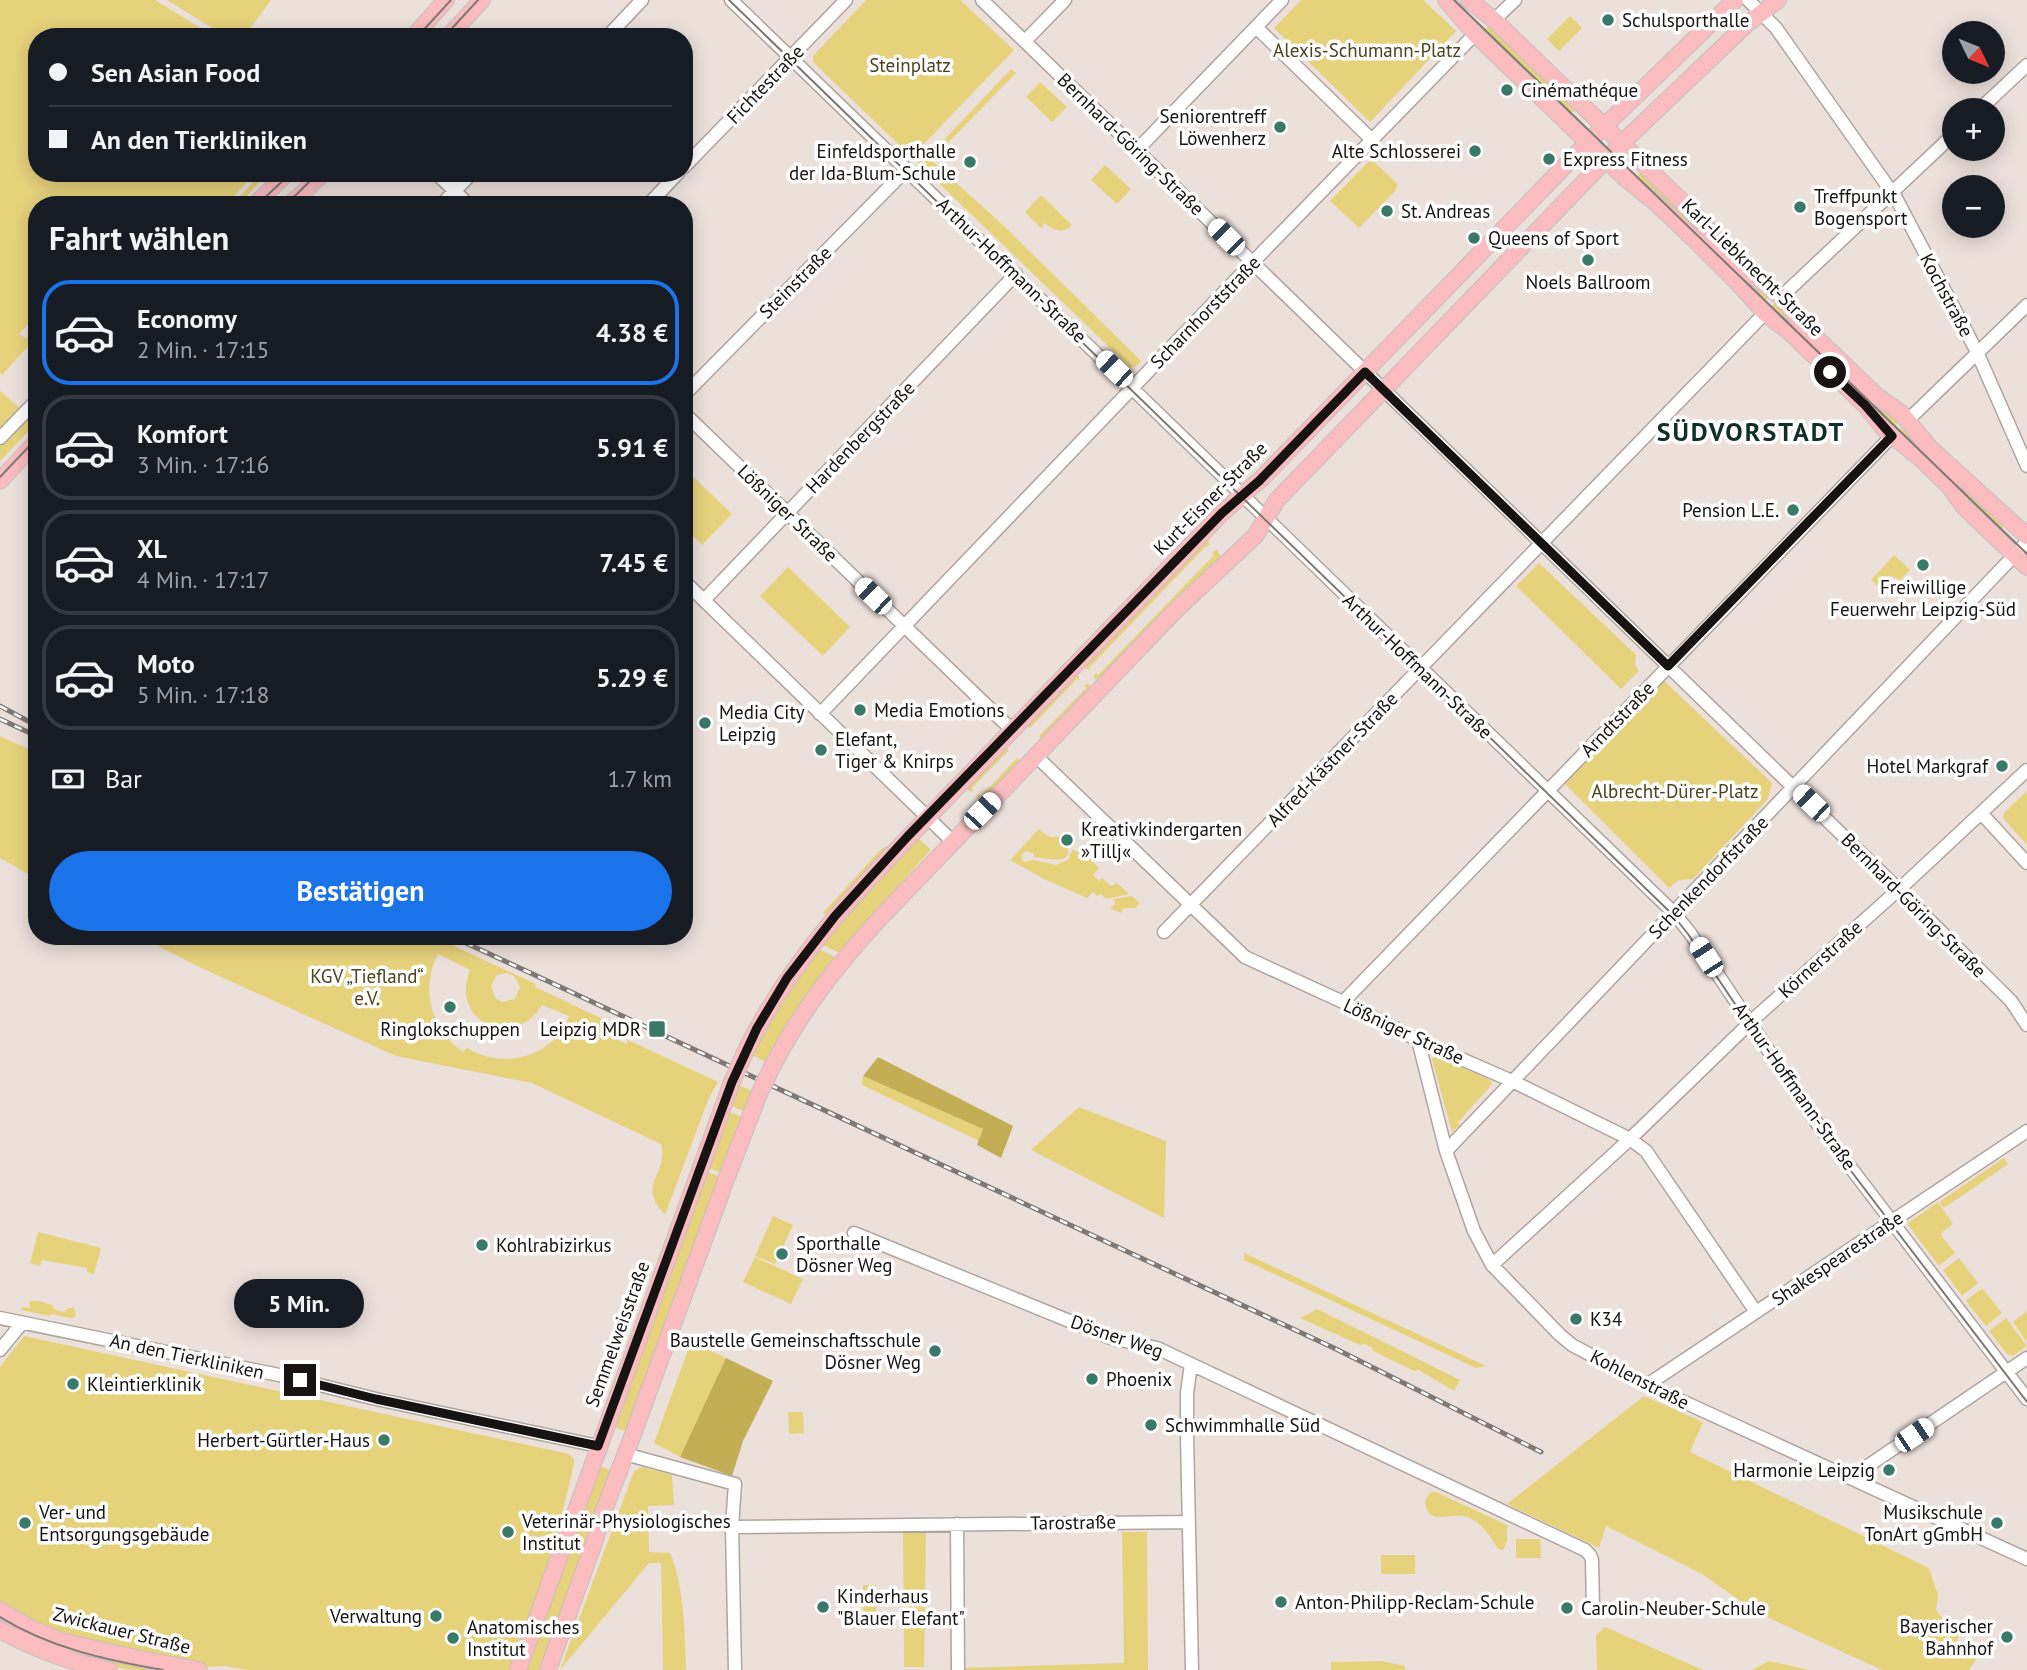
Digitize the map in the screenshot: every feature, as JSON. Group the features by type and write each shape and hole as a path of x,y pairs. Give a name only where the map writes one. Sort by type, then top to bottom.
{"main road":[{"path":"420,28 446,0"},
{"name":"Karl-Liebknecht-Straße","path":"1446,0 1475,34 1606,160 1696,241 1765,313 1803,344 1865,405 1892,436 1949,486 1964,507 2027,567"},
{"name":"Karl-Liebknecht-Straße","path":"1469,0 1494,20 1622,143 1695,214 1726,250 1781,297 1804,326 1878,397 1908,420 1930,448 2027,539"},
{"name":"Kurt-Eisner-Straße","path":"745,1052 787,978 812,943 866,882 1222,513 1262,478 1604,126 1735,0"},
{"path":"548,1670 601,1518 759,1094 800,1015 832,972 883,915 1176,610 1255,536 1278,500 1622,143 1711,58 1778,0"},
{"path":"456,28 479,1"},
{"path":"264,196 278,182"},
{"path":"301,196 315,182"},
{"path":"0,481 28,451"},
{"name":"Semmelweisstraße","path":"517,1670 745,1052"},
{"path":"598,1446 625,1454"},
{"name":"Zwickauer Straße","path":"0,1610 30,1628 61,1641 199,1670"},
{"name":"Zwickauer Straße","path":"0,1630 36,1649 109,1670"}],"street":[{"path":"616,28 642,0"},
{"name":"Arthur-Hoffmann-Straße","path":"731,0 1674,913 1816,1122 2027,1399"},
{"name":"Fichtestraße","path":"693,158 846,0"},
{"name":"Bernhard-Göring-Straße","path":"982,0 1794,786 2011,1001 2027,1025"},
{"path":"1025,41 1065,0"},
{"path":"1137,150 1282,0"},
{"path":"1494,20 1515,0"},
{"name":"Kochstraße","path":"1748,0 1776,29 1892,192 1978,352 2027,466"},
{"path":"1256,27 1371,139"},
{"name":"Scharnhorststraße","path":"821,714 1252,262 1475,34"},
{"path":"1992,98 2027,65"},
{"path":"1781,297 1942,145"},
{"name":"Steinstraße","path":"693,386 906,169"},
{"path":"445,182 459,196"},
{"path":"449,196 463,182"},
{"path":"656,196 670,182"},
{"name":"Hardenbergstraße","path":"704,600 1016,274"},
{"path":"1908,420 2027,305"},
{"name":"Alfred-Kästner-Straße","path":"1164,932 1765,313"},
{"path":"0,438 28,409"},
{"name":"Lößniger Straße","path":"693,422 1012,730"},
{"name":"Arndtstraße","path":"1343,1002 1892,436"},
{"name":"Schenkendorfstraße","path":"1446,1151 2027,539"},
{"path":"693,590 953,842"},
{"name":"Lößniger Straße","path":"1036,756 1245,957 1418,1040 1512,1081 1630,1139 1646,1151 1756,1312"},
{"name":"Körnerstraße","path":"1492,1265 1630,1139 1750,1023 2027,770"},
{"path":"1981,813 2027,863"},
{"name":"Kohlenstraße","path":"1418,1040 1446,1151 1474,1231 1492,1265 1566,1340 1647,1385 2027,1559"},
{"name":"Shakespearestraße","path":"1647,1385 2027,1131"},
{"name":"Dösner Weg","path":"854,1233 1111,1338 1157,1348 1585,1550 1592,1560 1593,1608"},
{"name":"An den Tierkliniken","path":"0,1318 268,1373 598,1446"},
{"path":"0,1350 22,1323"},
{"path":"1850,1478 2027,1358"},
{"path":"1191,1364 1187,1404 1192,1670"},
{"path":"625,1454 735,1484 732,1527 736,1670"},
{"name":"Tarostraße","path":"732,1527 1189,1522"},
{"path":"957,1524 958,1670"}],"green space":[{"path":"0,0 155,0 200,28 28,28 28,182 247,182 234,196 28,196 28,324 19,334 26,338 28,336 28,346 2,375"},
{"path":"167,0 271,0 251,28 212,28"},
{"name":"Steinplatz","path":"866,0 960,0 1014,50 919,149 1005,227 1141,361 1135,367 1130,367 813,62 813,56"},
{"name":"Alexis-Schumann-Platz","path":"1301,0 1423,0 1456,31 1370,122 1274,28"},
{"path":"1570,16 1582,28 1559,51 1547,39"},
{"path":"1490,25 1576,108 1571,114 1484,31"},
{"path":"1011,69 1016,73 940,151 936,148"},
{"path":"1040,82 1067,107 1052,122 1026,97"},
{"path":"1371,159 1398,184 1395,191 1359,228 1330,201"},
{"path":"1105,165 1131,189 1117,204 1091,180"},
{"path":"1641,172 1770,296 1764,302 1635,178"},
{"path":"253,182 260,182 247,196 240,196"},
{"path":"1041,195 1072,225 1069,228 1059,230 1045,223 1041,228 1025,212"},
{"path":"1776,302 1900,421 1894,427 1770,308"},
{"path":"0,391 21,409 0,432"},
{"path":"28,417 28,431 0,461 0,446"},
{"path":"1905,425 2006,524 2000,530 1898,432"},
{"path":"693,477 732,514 702,545 693,536"},
{"path":"1206,539 1209,546 1205,547 1089,668 1091,670 1083,668"},
{"path":"1217,550 1219,559 1103,679 1095,680 1095,673 1098,675 1214,555 1212,552"},
{"path":"1894,555 1910,570 1900,580 1892,576 1879,587 1871,580"},
{"path":"1539,563 1636,655 1635,665 1639,671 1621,689 1516,586"},
{"path":"788,567 850,627 823,656 760,596"},
{"path":"1074,674 1079,676 1079,681 1077,679 1030,728 1025,724"},
{"name":"Albrecht-Dürer-Platz","path":"1663,680 1772,783 1768,799 1693,879 1679,880 1669,888 1563,782"},
{"path":"1084,685 1093,687 1043,741 1039,736 1086,688"},
{"path":"0,736 28,749 28,874 0,858"},
{"path":"1004,745 1009,750 970,792 966,788"},
{"path":"1017,758 1021,761 981,804 978,794 981,796"},
{"path":"2027,791 2027,845 2003,818 2004,813"},
{"path":"1039,829 1049,837 1061,835 1067,856 1057,860 1034,857 1033,853 1025,851 1021,857 1024,862 1033,860 1056,865 1069,859 1072,849 1079,853 1081,860 1084,853 1099,868 1093,875 1099,881 1102,878 1111,886 1117,883 1129,894 1106,899 1093,892 1087,898 1010,860"},
{"path":"916,836 931,850 840,953 818,943"},
{"path":"890,845 825,915 823,913 881,849"},
{"path":"1132,896 1140,903 1135,908 1124,908 1121,913 1110,908 1116,904 1113,899"},
{"name":"KGV „Tiefland“ e.V.","path":"158,945 452,945 620,1027 616,1039 626,1044 628,1040 718,1082 708,1100 665,1215 653,1195 661,1164 661,1144 532,1083 396,1056","holes":["438,954 470,970 466,988 468,1004 476,1016 487,1024 501,1028 516,1027 530,1019 542,1005 569,1016 562,1030 551,1042 526,1056 496,1058 467,1048 463,1052 452,1043 436,1020 432,1008 430,981","506,973 514,976 520,987 515,999 502,1002 495,998 491,986 497,975"]},
{"path":"815,947 837,958 768,1063 750,1054"},
{"path":"1437,1056 1492,1083 1452,1132 1432,1059"},
{"path":"863,1076 983,1129 979,1141 862,1085"},
{"path":"737,1084 754,1092 746,1112 729,1105"},
{"path":"1079,1107 1166,1141 1164,1218 1031,1150"},
{"path":"726,1111 744,1117 723,1173 705,1167"},
{"path":"2004,1158 2008,1164 1944,1208 1939,1202"},
{"path":"704,1171 721,1177 628,1432 611,1426"},
{"path":"1938,1202 1953,1224 1940,1234 1955,1253 1939,1266 1908,1225"},
{"path":"773,1216 793,1225 775,1264 755,1256"},
{"path":"38,1232 101,1248 94,1274 87,1272 87,1268 42,1260 40,1266 30,1263"},
{"path":"1244,1253 1486,1366 1476,1368 1244,1260"},
{"path":"755,1257 803,1279 791,1304 743,1282"},
{"path":"1959,1258 1978,1283 1962,1296 1943,1270"},
{"path":"1982,1288 2002,1313 1986,1326 1966,1301"},
{"path":"29,1301 52,1305 55,1310 64,1312 68,1308 74,1308 75,1317 50,1316 21,1310 22,1307 30,1308"},
{"path":"1317,1309 1460,1380 1454,1391 1419,1370 1414,1371 1373,1351 1365,1344 1360,1345 1300,1318"},
{"path":"2027,1311 2027,1342 2013,1322"},
{"path":"2006,1318 2027,1346 2013,1356 2007,1354 1989,1331"},
{"path":"24,1336 569,1454 574,1459 574,1464 556,1539 511,1670 248,1670 224,1666 206,1667 63,1637 0,1604 0,1367"},
{"path":"691,1342 726,1358 680,1457 654,1443"},
{"path":"1644,1396 1703,1422 1690,1452 1929,1568 1938,1595 1936,1610 1947,1624 1961,1631 1955,1644 1978,1656 1969,1670 1882,1670 1756,1612 1702,1574 1606,1526 1599,1548 1507,1504"},
{"path":"788,1412 803,1412 804,1433 789,1434"},
{"path":"597,1465 610,1470 543,1670 523,1670"},
{"path":"642,1467 672,1475 674,1505 648,1506 649,1552 670,1553 675,1566 683,1610 686,1670 663,1670 661,1563 649,1563 560,1670 634,1471"},
{"path":"1431,1492 1507,1525 1507,1541 1503,1550 1498,1549 1485,1530 1467,1517 1437,1517 1428,1512 1425,1501"},
{"path":"903,1530 926,1531 924,1667 904,1667"},
{"path":"1122,1532 1147,1532 1148,1670 962,1670 1124,1663"},
{"path":"1516,1539 1540,1539 1541,1558 1516,1558"},
{"path":"1381,1555 1415,1555 1415,1574 1381,1574"},
{"path":"863,1585 876,1585 876,1626 864,1626"},
{"path":"0,1614 179,1670 130,1670 89,1662 0,1625"},
{"path":"1605,1627 1703,1670 1597,1670 1596,1635"},
{"path":"1382,1661 1405,1666 1405,1670 1331,1670 1331,1662"},
{"path":"1769,1661 1810,1670 1752,1670"}],"shaded area":[{"path":"878,1057 1013,1126 1001,1158 977,1145 983,1129 863,1076"},
{"path":"726,1358 773,1381 743,1441 732,1476 680,1457"}],"tram line":[{"path":"425,28 451,0"},
{"path":"452,28 478,0"},
{"path":"729,0 1672,914 1819,1129 2027,1402"},
{"path":"1454,0 2027,554"},
{"path":"267,196 281,182"},
{"path":"294,196 309,182"},
{"path":"0,477 28,447"},
{"path":"0,1617 59,1645 163,1670"}],"railway":[{"path":"0,706 28,721"},
{"path":"0,719 28,732"},
{"path":"470,945 1336,1349 1541,1452"}],"place":[{"name":"Schulsporthalle","path":"1608,20"},
{"name":"Cinémathéque","path":"1507,90"},
{"name":"Seniorentreff Löwenherz","path":"1280,127"},
{"name":"Alte Schlosserei","path":"1475,151"},
{"name":"Express Fitness","path":"1549,159"},
{"name":"Einfeldsporthalle der Ida-Blum-Schule","path":"970,162"},
{"name":"Treffpunkt Bogensport","path":"1800,207"},
{"name":"St. Andreas","path":"1387,211"},
{"name":"Queens of Sport","path":"1474,238"},
{"name":"Noels Ballroom","path":"1588,260"},
{"name":"Pension L.E.","path":"1793,510"},
{"name":"Freiwillige Feuerwehr Leipzig-Süd","path":"1923,565"},
{"name":"Media Emotions","path":"860,710"},
{"name":"Media City Leipzig","path":"705,723"},
{"name":"Elefant, Tiger & Knirps","path":"821,750"},
{"name":"Hotel Markgraf","path":"2002,766"},
{"name":"Kreativkindergarten »Tillj«","path":"1067,840"},
{"name":"Ringlokschuppen","path":"450,1007"},
{"name":"Leipzig MDR","path":"657,1029"},
{"name":"Kohlrabizirkus","path":"482,1245"},
{"name":"Sporthalle Dösner Weg","path":"782,1254"},
{"name":"K34","path":"1576,1319"},
{"name":"Baustelle Gemeinschaftsschule Dösner Weg","path":"935,1351"},
{"name":"Phoenix","path":"1092,1379"},
{"name":"Kleintierklinik","path":"73,1384"},
{"name":"Schwimmhalle Süd","path":"1151,1425"},
{"name":"Herbert-Gürtler-Haus","path":"384,1440"},
{"name":"Harmonie Leipzig","path":"1889,1470"},
{"name":"Ver- und Entsorgungsgebäude","path":"25,1523"},
{"name":"Musikschule TonArt gGmbH","path":"1997,1523"},
{"name":"Veterinär-Physiologisches Institut","path":"508,1532"},
{"name":"Anton-Philipp-Reclam-Schule","path":"1281,1602"},
{"name":"Kinderhaus \"Blauer Elefant\"","path":"823,1607"},
{"name":"Carolin-Neuber-Schule","path":"1567,1608"},
{"name":"Verwaltung","path":"436,1616"},
{"name":"Bayerischer Bahnhof","path":"2007,1637"},
{"name":"Anatomisches Institut","path":"453,1638"}],"district":[{"name":"SÜDVORSTADT","path":"1751,432"}],"route":[{"path":"300,1380 376,1399 598,1446 732,1082 757,1028 787,978 835,916 908,836 1222,513 1259,481 1365,372 1668,666 1892,436 1865,405 1830,372"}]}
